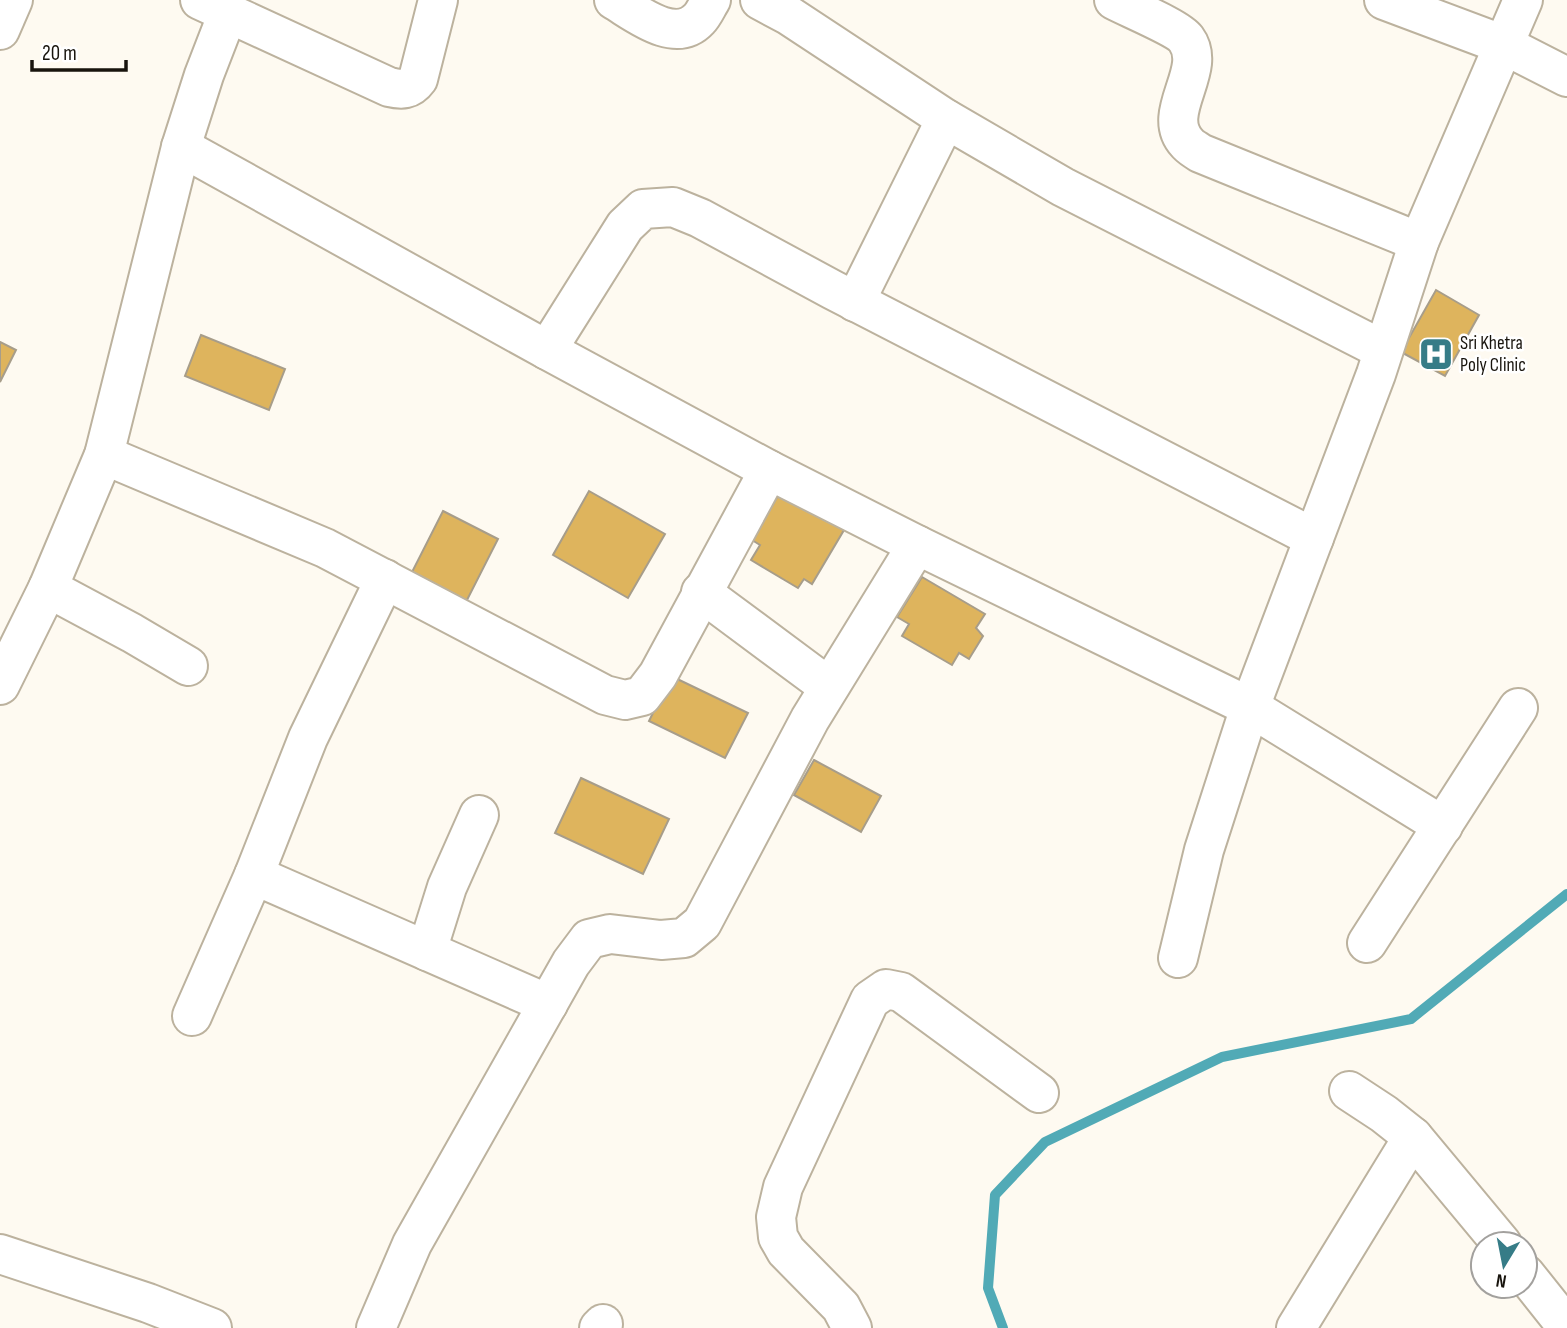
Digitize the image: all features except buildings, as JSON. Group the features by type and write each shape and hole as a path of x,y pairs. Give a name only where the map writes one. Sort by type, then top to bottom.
{"street":[{"path":"0,30 13,0"},
{"path":"0,685 48,588 104,455 181,147 204,75 214,6 400,90 412,87 418,79 438,0"},
{"path":"614,0 666,29 688,27 699,19 711,0"},
{"path":"760,0 788,15 946,119 1063,187 1383,350"},
{"path":"1114,0 1184,36 1192,49 1191,67 1178,117 1185,142 1200,153 1419,242"},
{"path":"1384,0 1504,45 1567,77"},
{"path":"1178,958 1204,849 1250,707 1383,350 1419,242 1523,0"},
{"path":"855,302 946,119"},
{"path":"181,147 769,470 1250,707 1443,826"},
{"path":"547,350 625,226 643,209 673,207 700,218 855,302 1314,538"},
{"path":"104,455 325,548 605,695 625,700 642,696 657,675 769,470"},
{"path":"376,1328 412,1244 571,964 589,939 610,934 661,940 684,938 702,923 829,687 917,545"},
{"path":"192,1016 254,875 308,738 385,579"},
{"path":"48,588 132,632 188,666"},
{"path":"702,592 829,687"},
{"path":"1367,943 1518,708"},
{"path":"427,951 447,887 479,815"},
{"path":"254,875 548,1004"},
{"path":"852,1328 841,1307 786,1251 778,1237 776,1217 783,1187 870,1000 886,989 901,992 1039,1093"},
{"path":"1349,1091 1413,1137 1490,1230"},
{"path":"1296,1328 1413,1137"},
{"path":"0,1254 148,1303 212,1328"},
{"path":"1539,1292 1567,1323"}],"waterway":[{"path":"1003,1328 988,1288 995,1195 1045,1142 1222,1057 1411,1019 1567,894"}],"place":[{"name":"Sri Khetra Poly Clinic","path":"1436,354"}]}
